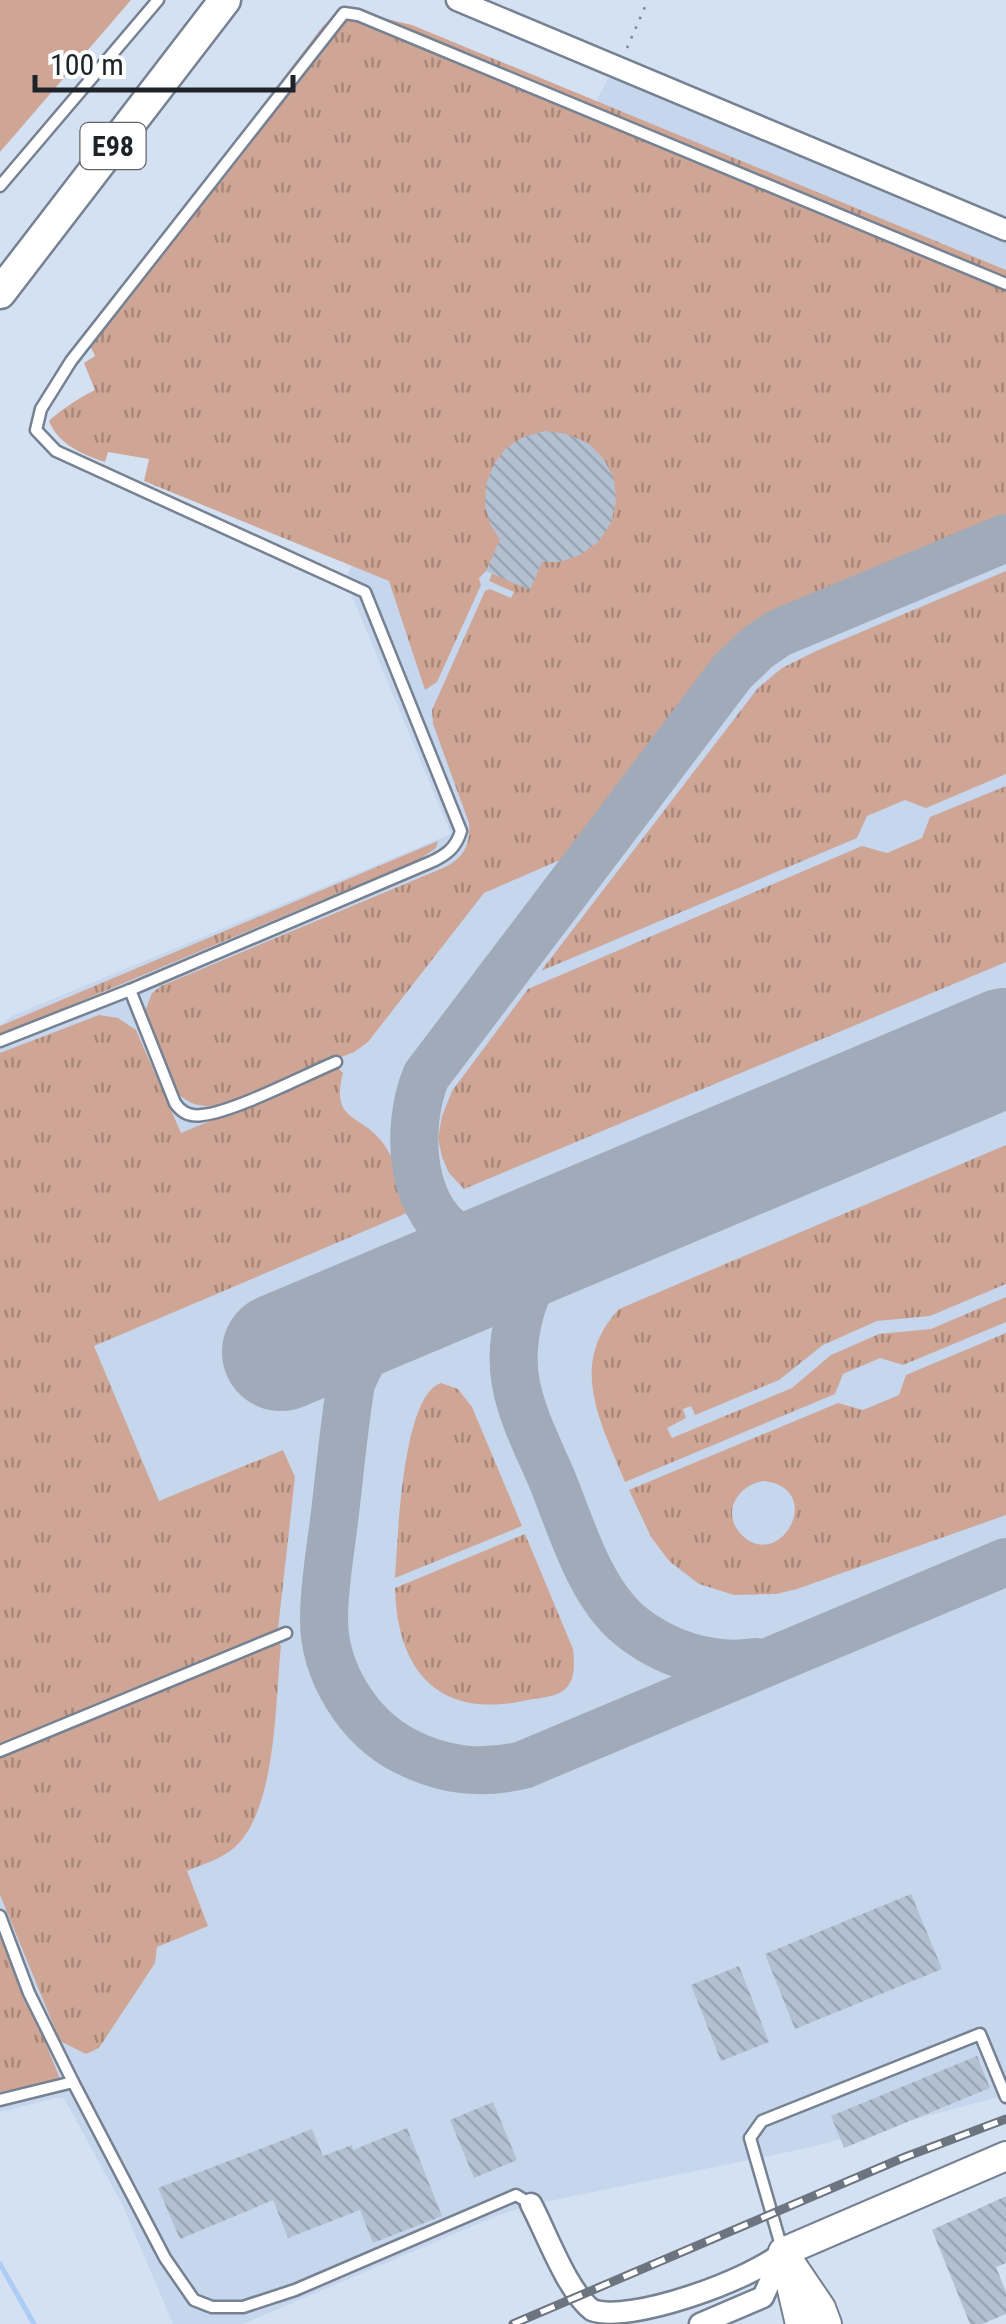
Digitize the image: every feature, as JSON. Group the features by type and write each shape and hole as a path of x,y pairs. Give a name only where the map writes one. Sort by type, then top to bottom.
{"main road":[{"name":"E98","path":"0,293 225,0"}],"street":[{"path":"457,0 1006,230"},
{"path":"531,2204 573,2285 592,2310 617,2320 666,2310 764,2269 783,2252 1006,2156"},
{"path":"700,2324 763,2297 783,2252"},
{"path":"783,2252 800,2324"},
{"path":"783,2252 821,2308 827,2324"}],"lane":[{"path":"0,186 158,0"},
{"path":"0,1041 431,862 446,855 461,831 365,592 56,451 36,430 41,409 71,361 337,18 348,12 358,15 1006,284"},
{"path":"130,990 180,1111 219,1111 336,1062"},
{"path":"0,1750 286,1633"},
{"path":"0,1916 29,1994 73,2082 165,2258 194,2300 212,2308 242,2307 295,2290 516,2195 531,2204"},
{"path":"783,2252 750,2138 762,2121 980,2034 1006,2097"},
{"path":"0,2100 73,2082"}],"path":[{"path":"618,68 648,0"}],"shaded area":[{"path":"616,64 1006,234 1006,2095 807,2148 530,2205 243,2324 173,2324 122,2204 64,2098 0,2112 0,1025 12,1016 451,834 345,579"}],"green space":[{"path":"0,0 131,0 0,152"},
{"path":"354,11 412,25 1006,270 1006,521 790,611 747,635 715,667 576,846 560,860 484,893 368,1042 354,1052 256,1093 205,1106 187,1100 172,1087 144,1014 152,993 443,868 461,856 469,838 469,823 433,724 432,710 485,591 490,589 511,598 514,592 489,581 489,568 479,578 481,585 437,682 425,690 389,581 144,481 149,459 108,452 105,462 80,452 58,436 49,421 95,390 84,363 95,356 86,337 323,26 341,13"},
{"path":"1006,571 1006,774 926,808 905,800 867,816 857,838 541,971 758,688 782,668 816,651"},
{"path":"1006,786 1006,962 464,1189 449,1173 438,1138 452,1091 528,989 862,846 887,853 922,838 930,817"},
{"path":"438,841 436,848 420,859 0,1035 0,1026"},
{"path":"99,1015 118,1018 136,1030 181,1133 338,1068 343,1073 340,1089 344,1109 383,1143 414,1210 94,1346 159,1501 283,1450 295,1477 278,1629 0,1745 0,1053"},
{"path":"1006,1145 1006,1284 930,1316 877,1321 823,1345 779,1380 695,1415 691,1406 683,1409 686,1418 667,1428 672,1438 792,1388 831,1355 879,1334 931,1329 1006,1297 1006,1322 903,1365 880,1358 843,1374 835,1394 625,1482 599,1416 592,1373 603,1330 619,1309"},
{"path":"1006,1333 1006,1515 776,1594 734,1595 699,1584 669,1561 651,1537 629,1490 838,1403 863,1410 899,1395 906,1375","holes":["763,1481 783,1487 793,1498 795,1512 781,1537 769,1544 755,1543 740,1533 732,1516 740,1493"]},
{"path":"441,1383 458,1389 472,1407 522,1526 395,1578 410,1440 428,1393"},
{"path":"525,1534 573,1649 570,1683 553,1695 493,1705 445,1694 413,1664 398,1617 395,1588"},
{"path":"278,1641 281,1646 272,1753 259,1807 235,1847 187,1871 208,1926 157,1947 155,1963 99,2048 86,2054 60,2041 0,1895 0,1757"},
{"path":"0,1932 61,2081 0,2092"}],"building":[{"path":"545,431 567,434 588,443 604,459 614,479 616,501 611,523 598,542 580,555 560,562 542,562 530,590 486,571 500,539 485,506 486,485 505,449 523,437"},
{"path":"911,1894 942,1969 795,2029 765,1954"},
{"path":"739,1966 769,2042 721,2061 691,1985"},
{"path":"977,2056 990,2088 844,2148 831,2116"},
{"path":"493,2102 517,2160 474,2178 450,2120"},
{"path":"407,2128 442,2216 373,2243 360,2210 288,2238 273,2200 180,2239 158,2188 312,2129 323,2156 352,2145 353,2150"},
{"path":"1006,2196 1006,2263 996,2267 1006,2292 1006,2314 982,2324 970,2324 932,2230"}],"waterway":[{"path":"0,2264 34,2324"}],"taxiway":[{"path":"531,1247 500,1249 469,1243 449,1230 434,1213 423,1192 414,1145 415,1120 426,1076 732,672 757,648 779,633 1006,538"},
{"path":"598,1218 541,1268 521,1309 514,1356 516,1384 526,1420 591,1575 614,1610 642,1634 672,1651 705,1661 756,1662"},
{"path":"421,1294 379,1333 351,1383 324,1619 330,1659 347,1696 388,1741 420,1758 463,1769 523,1765 1006,1562"}],"runway":[{"path":"281,1352 1006,1047"}],"railway":[{"path":"513,2324 905,2157 1006,2119"}]}
